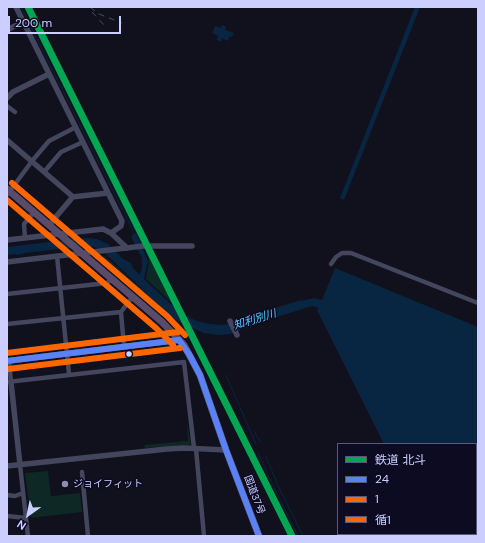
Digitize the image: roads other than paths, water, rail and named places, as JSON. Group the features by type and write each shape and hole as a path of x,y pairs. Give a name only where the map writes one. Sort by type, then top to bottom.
{"highway":[{"name":"国道37号","path":"8,192 34,212 133,296 162,322 179,340 196,367 259,536"}],"main road":[{"path":"8,361 179,340"}],"street":[{"path":"16,7 122,223 121,226 110,233"},
{"path":"7,30 24,22"},
{"path":"7,98 14,92 49,74"},
{"path":"7,106 15,112"},
{"path":"8,192 49,142 76,127"},
{"path":"7,140 72,197"},
{"path":"44,172 61,152 83,142"},
{"path":"49,225 72,197 108,193"},
{"path":"25,238 24,224 34,212"},
{"path":"7,240 103,229 110,233 127,248"},
{"path":"7,262 143,246 192,246"},
{"path":"331,264 336,257 342,253 351,253 478,303"},
{"path":"57,256 62,318 69,374"},
{"path":"7,294 107,283 112,279"},
{"path":"124,347 121,312 133,296"},
{"path":"7,324 121,312"},
{"path":"230,321 237,335"},
{"path":"8,361 9,382 28,536"},
{"path":"9,382 184,362 204,536"},
{"path":"7,466 167,449 226,450"},
{"path":"82,472 88,536"},
{"path":"7,495 15,496 23,493"},
{"path":"7,516 26,518"}],"water":[{"path":"415,7 420,7 344,200 340,198"},
{"path":"222,25 226,27 225,30 234,33 232,37 230,36 228,41 222,38 221,42 217,40 218,36 212,33 215,26 221,28"},
{"name":"知利別川","path":"136,233 148,261 144,279 174,307 197,321 223,325 242,321 272,309 301,300 314,298 322,300 335,268 478,327 478,536 430,535 477,535 477,443 384,443 317,310 319,308 312,306 230,334 218,335 204,333 179,322 170,316 98,248 85,246 18,255 7,255 7,247 75,239 97,239 108,244 123,259 131,263 133,268 140,275 142,258 132,239 132,235"}],"waterway":[{"path":"21,7 135,235"},
{"path":"192,342 202,363"},
{"path":"203,364 289,536"},
{"path":"226,375 256,444"},
{"path":"254,431 261,443"},
{"path":"258,452 298,536"},
{"path":"266,456 278,486 303,536"}],"railway":[{"path":"90,7 99,14 122,23"},
{"path":"92,12 104,25"}],"rail line":[{"name":"北斗","path":"28,7 292,536"}],"place":[{"name":"ジョイフィット","path":"65,484"}]}
